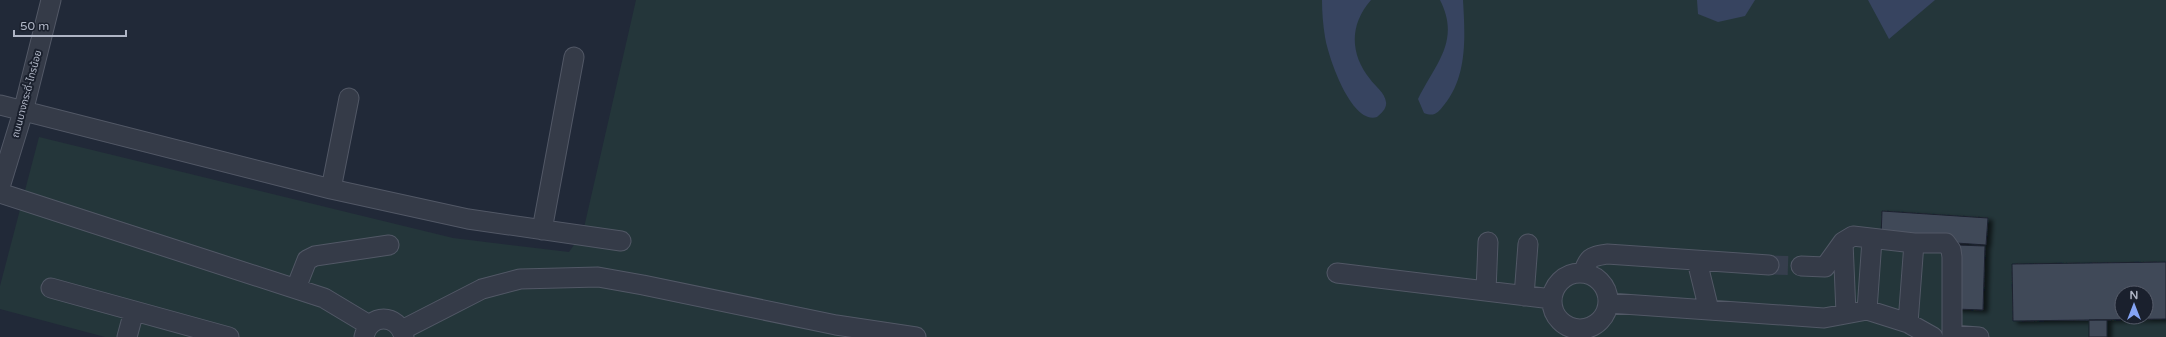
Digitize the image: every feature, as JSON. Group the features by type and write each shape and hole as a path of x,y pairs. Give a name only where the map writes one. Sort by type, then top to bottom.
{"street":[{"name":"ถนนบางกระดี่-ไทรน้อย","path":"0,187 23,112 51,0"},
{"path":"542,230 574,57"},
{"path":"331,189 349,98"},
{"path":"0,105 331,189 468,219 621,241"},
{"path":"0,193 324,298 366,331 374,321 387,319 393,321 403,334 482,289 520,280 598,277 836,324 916,337"},
{"path":"1801,266 1825,267 1843,242 1853,236 1872,240 1914,243 1946,243 1951,250 1952,336 1979,337"},
{"path":"1867,310 1872,240"},
{"path":"1486,291 1488,242"},
{"path":"1843,242 1846,313"},
{"path":"1908,323 1914,243"},
{"path":"1524,296 1528,244"},
{"path":"296,288 306,260 315,256 389,245"},
{"path":"1582,272 1590,257 1607,254 1769,265"},
{"path":"1697,261 1709,310"},
{"path":"1338,272 1552,299"},
{"path":"1582,272 1597,277 1606,289 1609,303 1604,317 1593,326 1578,333 1564,324 1554,313 1552,299 1557,285 1568,275 1582,272"},
{"path":"51,288 217,336"},
{"path":"1609,303 1824,318 1867,310 1908,323 1933,337"},
{"path":"127,337 134,311"}],"shaded area":[{"path":"636,0 2166,0 2166,337 105,337 0,309 0,286 39,137 453,238 569,252 583,232"}],"water":[{"path":"1322,0 1371,0 1359,19 1355,40 1356,50 1363,69 1385,99 1385,108 1377,117 1367,117 1358,111 1342,87 1327,46 1323,23"},
{"path":"1440,0 1463,0 1463,55 1461,68 1452,94 1436,114 1430,115 1424,113 1418,99 1438,63 1447,40 1448,28 1446,15"},
{"path":"1697,0 1755,0 1745,16 1718,22 1698,14"},
{"path":"1868,0 1935,0 1889,39"}],"building":[{"path":"1882,211 1988,218 1986,245 1881,238"},
{"path":"1957,245 1985,246 1983,310 1955,309"},
{"path":"2166,262 2166,319 2154,319 2154,285 2114,285 2114,320 2013,321 2012,264"},
{"path":"2089,320 2107,320 2107,337 2089,337"}],"tunnel":[{"path":"1769,265 1801,266"}]}
